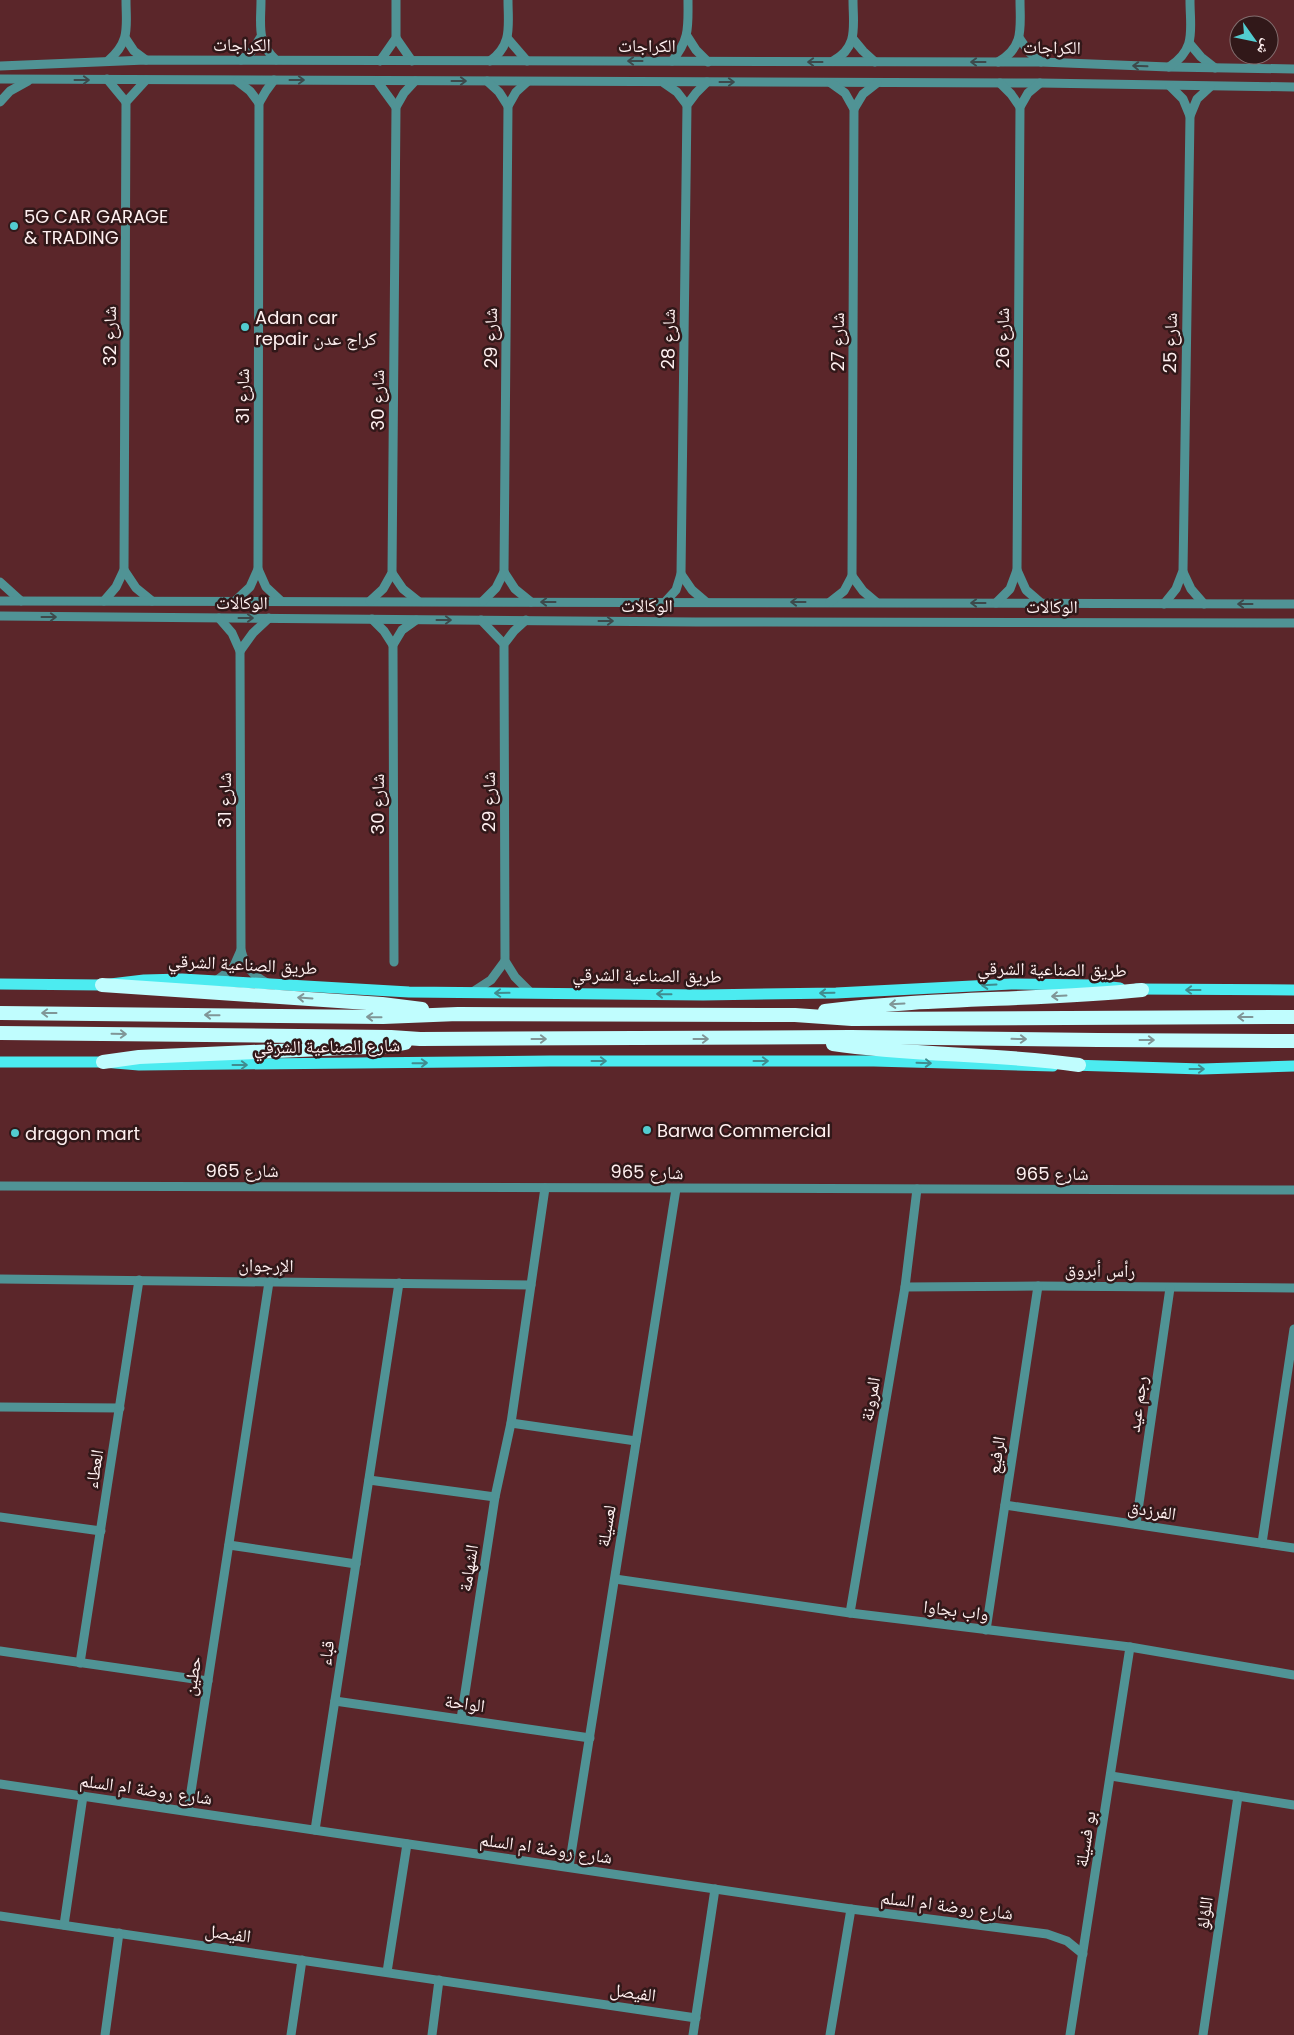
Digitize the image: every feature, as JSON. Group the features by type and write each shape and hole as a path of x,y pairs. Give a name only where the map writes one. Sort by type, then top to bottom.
{"highway":[{"path":"102,984 382,1004 458,1014"},
{"path":"795,1015 888,1004 1093,995 1142,990"},
{"path":"0,1013 383,1018 458,1014 795,1015 852,1019 1294,1017"},
{"path":"0,1033 391,1037 420,1040 851,1037 1294,1041"},
{"path":"795,1038 851,1047 1037,1059 1079,1065"},
{"path":"103,1062 139,1057 390,1046 420,1040"}],"main road":[{"name":"طريق الصناعية الشرقي","path":"0,984 102,984 160,978 409,992 703,995 836,993 1011,984 1093,986 1142,990 1294,990"},
{"name":"شارع الصناعية الشرقي","path":"103,1062 148,1065 550,1061 874,1061 1036,1067 1079,1065"},
{"path":"0,1062 103,1062"},
{"path":"1079,1065 1202,1070 1294,1066"}],"street":[{"path":"126,0 126,39 134,51 146,60"},
{"path":"261,0 260,38 266,50 276,60"},
{"path":"396,0 396,38 412,61"},
{"path":"490,61 501,51 508,38 508,0"},
{"path":"672,61 681,49 687,36 688,0"},
{"path":"833,62 846,52 853,39 853,0"},
{"path":"998,62 1011,53 1020,39 1020,0"},
{"path":"1169,67 1181,58 1190,44 1190,0"},
{"path":"687,36 696,50 708,62"},
{"path":"240,60 252,51 260,38"},
{"path":"380,60 396,38"},
{"path":"508,38 527,61"},
{"path":"108,61 126,39"},
{"path":"853,39 863,52 876,62"},
{"path":"1020,39 1029,52 1041,62"},
{"path":"1190,44 1201,58 1215,68"},
{"name":"الكراجات","path":"0,66 146,60 380,60 1041,62 1294,69"},
{"name":"الكراجات","path":"0,79 1040,83 1294,87"},
{"path":"0,102 17,86 33,80"},
{"path":"107,80 126,102 146,80"},
{"path":"237,81 250,91 259,103 274,80"},
{"path":"377,81 396,107 404,93 415,81"},
{"path":"487,82 499,92 508,106 516,92 527,82"},
{"path":"664,83 677,92 687,105 706,82"},
{"path":"831,82 845,94 854,109 863,94 877,83"},
{"path":"1000,83 1020,107 1028,93 1040,83"},
{"name":"شارع 25","path":"1170,86 1183,99 1190,116"},
{"name":"شارع 25","path":"1164,604 1176,590 1183,571 1190,116 1197,99 1210,87"},
{"name":"شارع 32","path":"104,601 116,587 124,570 126,102"},
{"name":"شارع 31","path":"235,601 250,587 258,569 259,103"},
{"name":"شارع 28","path":"665,602 676,590 681,574 687,105"},
{"name":"شارع 29","path":"504,572 508,106"},
{"name":"شارع 30","path":"392,573 396,107"},
{"name":"شارع 26","path":"996,603 1010,589 1017,570 1020,107"},
{"name":"شارع 27","path":"852,576 854,109"},
{"name":"شارع 31","path":"258,569 266,587 281,601"},
{"path":"124,570 136,588 152,601"},
{"name":"شارع 26","path":"1017,570 1026,590 1042,603"},
{"name":"شارع 25","path":"1183,571 1191,590 1204,604"},
{"path":"483,602 496,588 504,572"},
{"path":"504,572 515,589 531,602"},
{"path":"370,601 384,589 392,573 403,589 418,601"},
{"path":"681,574 692,590 706,602"},
{"path":"830,602 844,591 852,576 862,591 876,602"},
{"path":"0,582 21,601"},
{"name":"الوكالات","path":"0,601 1294,604"},
{"name":"الوكالات","path":"0,616 1294,624"},
{"name":"شارع 31","path":"219,618 232,633 240,651 241,950 250,970 267,983"},
{"path":"240,651 252,633 269,618"},
{"path":"372,619 384,631 393,645 402,630 416,620"},
{"path":"482,620 504,644 526,620"},
{"name":"شارع 29","path":"504,644 505,961"},
{"name":"شارع 30","path":"393,645 394,962"},
{"path":"217,980 233,968 241,950"},
{"path":"470,993 490,980 505,961 515,977 530,992"},
{"name":"شارع 965","path":"0,1186 1294,1190"},
{"name":"الشهامة","path":"461,1719 495,1497 511,1423 545,1188"},
{"name":"لعسيلة","path":"569,1867 676,1189"},
{"name":"المرونة","path":"850,1613 905,1287 917,1189"},
{"name":"الإرجوان","path":"0,1279 531,1284"},
{"name":"العطاء","path":"80,1663 139,1280"},
{"name":"حطين","path":"188,1811 269,1282"},
{"name":"قباء","path":"315,1830 399,1283"},
{"name":"الرفيع","path":"986,1630 1038,1286"},
{"name":"رأس أبروق","path":"905,1287 1294,1288"},
{"name":"رجم عيد","path":"1136,1524 1170,1288"},
{"path":"1262,1543 1294,1329"},
{"path":"0,1407 120,1408"},
{"path":"511,1423 636,1441"},
{"path":"369,1480 495,1497"},
{"name":"الفرزدق","path":"1005,1505 1294,1548"},
{"path":"0,1517 101,1532"},
{"path":"229,1545 356,1564"},
{"name":"واب بجاوا","path":"615,1578 850,1613 1130,1647 1294,1676"},
{"name":"بو فسيلة","path":"1070,2035 1130,1647"},
{"path":"0,1651 208,1682"},
{"name":"الواحة","path":"335,1701 590,1738"},
{"path":"1111,1776 1294,1805"},
{"name":"شارع روضة ام السلم","path":"0,1784 851,1909 1047,1934 1067,1941 1083,1954"},
{"path":"64,1925 83,1796"},
{"name":"اللؤلؤ","path":"1203,2035 1238,1796"},
{"path":"387,1972 407,1844"},
{"path":"693,2035 715,1889"},
{"path":"830,2035 851,1909"},
{"name":"الفيصل","path":"0,1916 696,2018"},
{"path":"105,2035 119,1933"},
{"path":"291,2035 302,1960"},
{"path":"432,2035 440,1980"}],"place":[{"name":"5G CAR GARAGE & TRADING","path":"14,226"},
{"name":"Adan car repair كراج عدن","path":"245,327"},
{"name":"Barwa Commercial","path":"647,1130"},
{"name":"dragon mart","path":"15,1133"}]}
